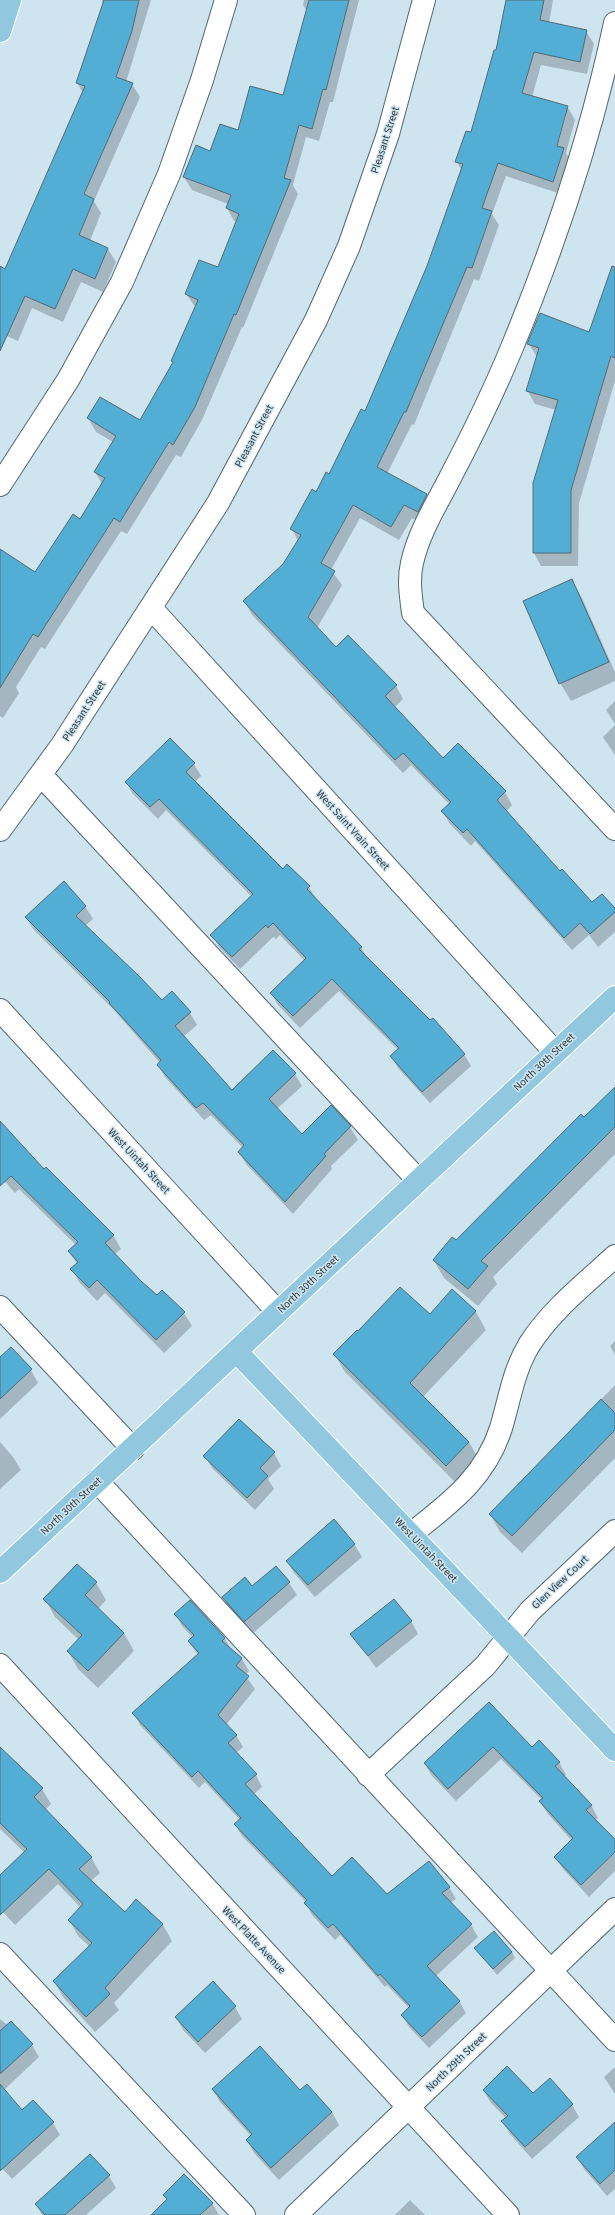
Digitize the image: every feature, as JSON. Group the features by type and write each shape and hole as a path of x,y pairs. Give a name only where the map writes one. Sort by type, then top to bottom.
{"main road":[{"path":"0,31 10,0"},
{"name":"North 30th Street","path":"0,1572 615,997"},
{"name":"West Uintah Street","path":"237,1352 615,1750"}],"street":[{"path":"0,485 68,380 122,282 169,174 202,80 226,0"},
{"name":"Pleasant Street","path":"0,830 62,745 218,503 316,320 349,246 388,134 424,0"},
{"path":"615,23 607,61 569,197 513,345 474,431 420,538 412,564 410,590 413,613 615,829"},
{"name":"West Saint Vrain Street","path":"151,608 555,1052"},
{"path":"40,775 418,1180"},
{"name":"West Uintah Street","path":"0,1010 278,1312"},
{"path":"411,1534 461,1494 485,1464 500,1429 515,1372 529,1346 546,1321 615,1256"},
{"path":"0,1307 133,1449"},
{"path":"97,1481 615,2040"},
{"name":"Glen View Court","path":"368,1775 485,1666 530,1611 615,1531"},
{"name":"West Platte Avenue","path":"0,1666 508,2215"},
{"name":"North 29th Street","path":"296,2215 615,1909"},
{"path":"0,1954 244,2215"}],"building":[{"path":"104,0 139,0 132,31 116,77 133,83 84,194 94,199 79,235 108,248 95,279 73,269 55,309 25,296 0,351 0,266 5,269 85,86 76,83"},
{"path":"309,0 349,0 326,90 323,89 312,129 299,125 284,178 291,180 236,315 234,314 195,407 173,445 169,442 120,522 114,518 38,637 33,634 0,688 0,549 35,572 73,514 80,519 105,478 94,472 116,436 87,418 100,397 140,420 173,362 171,361 198,300 185,294 199,260 218,267 239,214 226,208 231,195 183,177 196,145 210,151 220,124 238,130 250,86 283,95"},
{"path":"506,0 544,0 540,20 587,30 580,62 534,52 522,93 568,106 557,146 564,148 553,182 498,163 482,208 492,211 472,268 467,267 406,412 404,412 377,467 427,494 418,512 404,505 391,527 353,505 321,563 335,571 308,617 336,647 348,635 397,685 385,696 443,758 458,743 506,791 497,800 560,871 562,869 592,902 602,894 615,908 615,912 590,934 580,923 564,938 467,829 463,833 441,811 451,802 403,753 395,760 243,601 283,564 301,535 290,529 312,489 316,492 326,472 329,474 361,409 365,411 427,266 463,164 455,162 466,131 471,132 494,50 496,50"},
{"path":"612,266 615,267 615,358 611,356 571,490 571,553 533,553 533,483 558,400 526,391 539,348 527,344 540,313 589,332"},
{"path":"572,579 609,662 559,684 523,601"},
{"path":"170,738 195,763 186,772 283,869 287,864 310,886 307,889 362,947 359,949 430,1020 433,1018 465,1054 422,1092 390,1056 399,1048 332,979 293,1016 270,993 306,958 273,923 268,928 266,925 232,957 210,935 253,894 159,799 150,807 125,782"},
{"path":"64,881 86,906 76,916 162,1000 172,991 191,1012 175,1026 232,1090 273,1050 296,1073 269,1099 302,1134 331,1105 351,1126 324,1154 326,1156 285,1202 238,1152 244,1145 203,1103 196,1108 157,1065 161,1060 109,1003 110,1002 25,917"},
{"path":"615,1087 615,1127 481,1261 488,1266 468,1289 433,1260 452,1237 456,1240 581,1114 584,1117"},
{"path":"0,1121 44,1169 46,1167 114,1235 105,1243 141,1281 157,1295 162,1290 185,1312 156,1340 97,1280 89,1288 70,1269 78,1262 68,1251 78,1242 11,1176 0,1186"},
{"path":"400,1287 430,1314 452,1289 476,1311 410,1383 469,1442 446,1466 333,1354 357,1330 358,1331"},
{"path":"11,1347 32,1369 0,1399 0,1357"},
{"path":"601,1399 615,1413 615,1430 512,1536 489,1514"},
{"path":"239,1419 275,1452 260,1468 268,1476 247,1498 203,1456"},
{"path":"334,1519 355,1544 308,1585 286,1561"},
{"path":"77,1564 97,1582 85,1595 124,1633 88,1671 67,1651 82,1635 43,1599"},
{"path":"276,1566 290,1582 244,1622 222,1597 245,1577 252,1586"},
{"path":"394,1599 412,1621 368,1656 350,1634"},
{"path":"190,1600 225,1638 222,1641 242,1658 236,1666 249,1676 218,1715 237,1735 228,1743 257,1774 245,1784 332,1876 352,1857 387,1894 429,1861 450,1887 442,1893 472,1924 427,1966 460,2001 422,2037 401,2015 410,2006 380,1974 378,1976 333,1924 328,1928 304,1903 307,1900 234,1824 241,1818 198,1771 192,1777 132,1713 199,1653 188,1641 194,1635 174,1614"},
{"path":"489,1702 532,1747 539,1740 560,1762 555,1766 592,1805 586,1810 615,1839 615,1852 581,1885 554,1857 573,1838 539,1801 543,1798 493,1747 448,1789 424,1763"},
{"path":"0,1747 43,1788 34,1797 92,1857 79,1869 125,1912 136,1899 163,1924 105,1988 110,1994 86,2017 53,1981 92,1943 68,1920 83,1904 49,1869 0,1915 0,1875 27,1849 0,1823"},
{"path":"494,1931 512,1952 493,1969 474,1948"},
{"path":"213,1981 236,2006 198,2042 175,2017"},
{"path":"11,2021 33,2044 0,2074 0,2031"},
{"path":"260,2046 300,2090 307,2084 332,2112 271,2168 246,2140 252,2134 212,2089"},
{"path":"507,2066 533,2093 550,2078 573,2104 525,2147 501,2121 508,2116 483,2090"},
{"path":"0,2084 22,2110 33,2100 54,2122 0,2171"},
{"path":"615,2122 615,2170 600,2184 576,2157"},
{"path":"90,2154 110,2175 65,2215 45,2215 35,2204"},
{"path":"184,2174 213,2203 200,2215 151,2215 167,2199 163,2195"}]}
